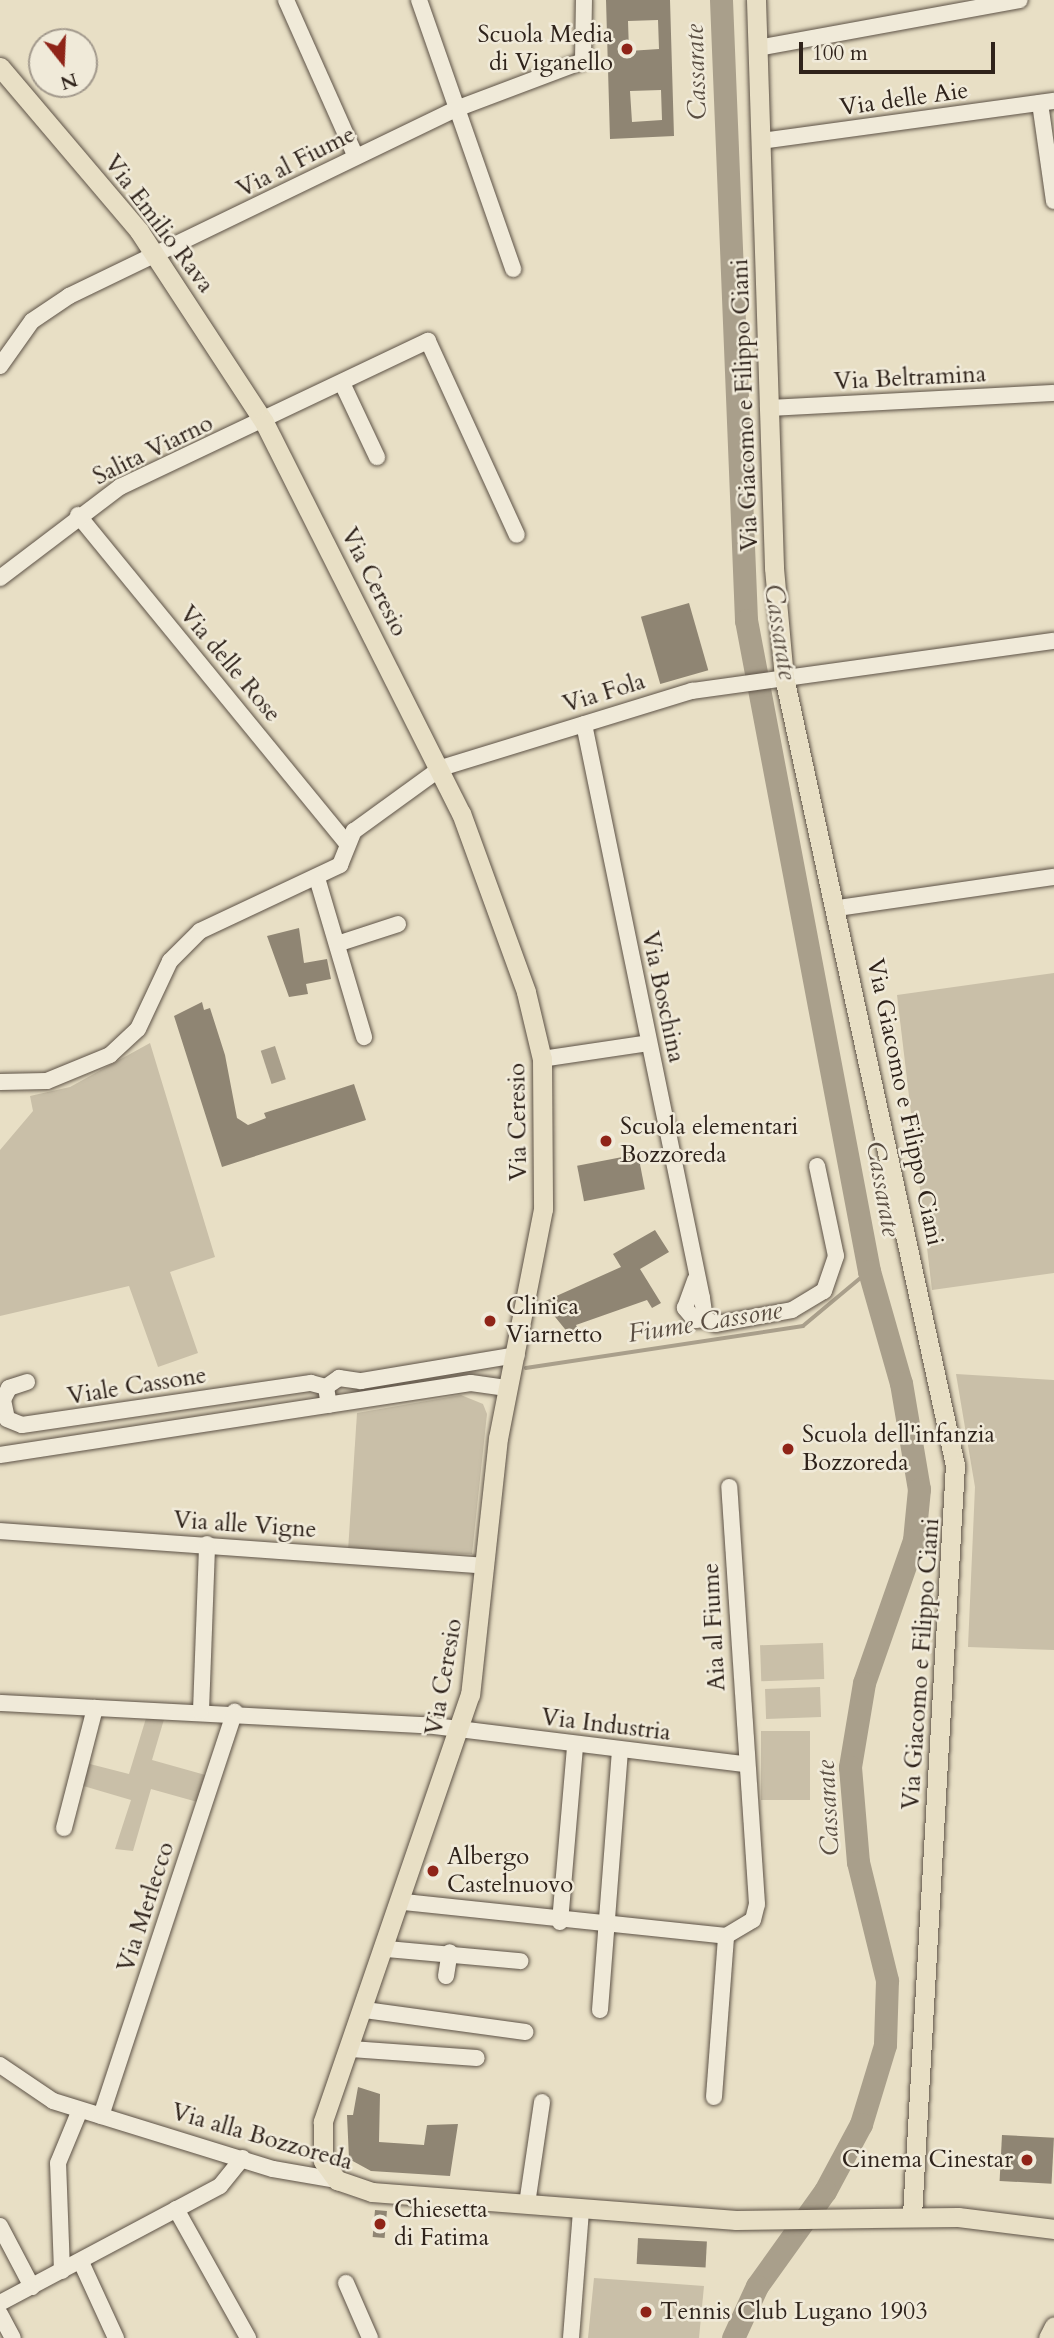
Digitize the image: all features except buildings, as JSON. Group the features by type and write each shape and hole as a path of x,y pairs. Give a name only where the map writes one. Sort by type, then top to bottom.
{"main road":[{"name":"Via Giacomo e Filippo Ciani","path":"756,0 779,677 838,908 955,1465 912,2216"},
{"name":"Via Emilio Rava","path":"4,78 156,256 264,422"},
{"name":"Via Ceresio","path":"264,422 441,768 527,992 542,1059 542,1209 508,1388 462,1730 319,2147"},
{"path":"319,2147 337,2180"},
{"name":"Via alla Bozzoreda","path":"337,2180 372,2192 581,2210 773,2220 912,2216"},
{"path":"912,2216 1054,2229"},
{"path":"1048,2338 1054,2326"}],"street":[{"path":"286,0 355,155"},
{"path":"419,0 513,269"},
{"name":"Via al Fiume","path":"0,366 48,309 355,155 456,109 583,61 584,0"},
{"path":"758,48 1021,5 1020,0"},
{"path":"1047,102 1054,201"},
{"name":"Via delle Aie","path":"761,141 1047,102"},
{"path":"264,422 428,341 517,535"},
{"path":"342,383 377,457"},
{"name":"Via Beltramina","path":"768,408 1054,393"},
{"name":"Salita Viarno","path":"2,573 78,515 142,475 264,422"},
{"name":"Via delle Rose","path":"78,515 346,842"},
{"name":"Via Fola","path":"0,1082 47,1081 110,1055 138,1029 170,961 200,930 232,910 317,878 340,865 346,842 364,821 441,768 584,723 737,683 1054,641"},
{"name":"Via Boschina","path":"584,723 695,1280 685,1308 689,1317 716,1324 792,1310 824,1292 836,1256 817,1167"},
{"path":"838,908 1054,877"},
{"path":"317,878 340,943 364,1037"},
{"path":"340,943 398,924"},
{"path":"542,1059 649,1043"},
{"name":"Viale Cassone","path":"27,1382 9,1388 3,1400 7,1419 22,1425 311,1383 326,1387 339,1378 361,1381 516,1355"},
{"name":"Viale Cassone","path":"0,1455 471,1383 508,1388"},
{"path":"326,1387 329,1405"},
{"name":"Aia al Fiume","path":"726,1936 757,1914 745,1764 729,1487"},
{"name":"Via alle Vigne","path":"0,1531 486,1566"},
{"path":"201,1711 207,1544"},
{"name":"Via Industria","path":"0,1703 235,1712 462,1730 575,1746 745,1764"},
{"path":"64,1828 95,1708"},
{"name":"Via Merlecco","path":"101,2116 235,1712"},
{"path":"560,1922 575,1746"},
{"path":"600,2010 620,1750"},
{"path":"404,1902 560,1922 726,1936 714,2097"},
{"path":"387,1949 450,1952 520,1961"},
{"path":"446,1976 450,1952"},
{"path":"365,2010 525,2032"},
{"path":"351,2049 477,2058"},
{"name":"Via alla Bozzoreda","path":"0,2065 44,2096 80,2110 300,2174 337,2180"},
{"path":"527,2204 542,2102"},
{"path":"62,2271 58,2162 80,2110"},
{"path":"300,2174 313,2161 319,2147"},
{"path":"0,2303 220,2186 243,2158"},
{"path":"176,2209 248,2338"},
{"path":"571,2338 581,2210"},
{"path":"0,2226 32,2287"},
{"path":"80,2262 116,2338"},
{"path":"346,2283 370,2338"},
{"path":"0,2314 13,2338"}],"shaded area":[{"path":"1054,973 1054,1273 932,1290 897,995"},
{"path":"150,1043 215,1257 170,1272 198,1353 158,1367 129,1286 0,1316 0,1150 33,1111 30,1096 70,1087"},
{"path":"275,1046 286,1079 272,1084 261,1051"},
{"path":"956,1374 1054,1380 1054,1650 968,1647 975,1487"},
{"path":"461,1395 483,1404 487,1414 472,1554 348,1551 357,1413"},
{"path":"823,1643 824,1679 761,1681 760,1645"},
{"path":"820,1687 821,1717 766,1719 765,1689"},
{"path":"147,1715 165,1716 152,1760 209,1776 201,1803 151,1789 133,1851 115,1849 131,1800 80,1785 86,1763 129,1774"},
{"path":"761,1731 810,1731 810,1800 761,1800"},
{"name":"Tennis Club Lugano 1903","path":"594,2278 704,2286 699,2338 588,2338"}],"waterway":[{"name":"Cassarate","path":"721,0 746,620 869,1271 901,1383 919,1489 914,1540 864,1683 850,1767 858,1862 887,1980 885,2045 861,2124 825,2191 757,2286 733,2338"},
{"name":"Fiume Cassone","path":"526,1368 803,1326 869,1271"}],"place":[{"name":"Scuola Media di Viganello","path":"627,49"},
{"name":"Scuola elementari Bozzoreda","path":"606,1141"},
{"name":"Clinica Viarnetto","path":"490,1321"},
{"name":"Scuola dell'infanzia Bozzoreda","path":"788,1449"},
{"name":"Albergo Castelnuovo","path":"433,1871"},
{"name":"Cinema Cinestar","path":"1027,2160"},
{"name":"Chiesetta di Fatima","path":"380,2224"},
{"name":"Tennis Club Lugano 1903","path":"646,2312"}]}
